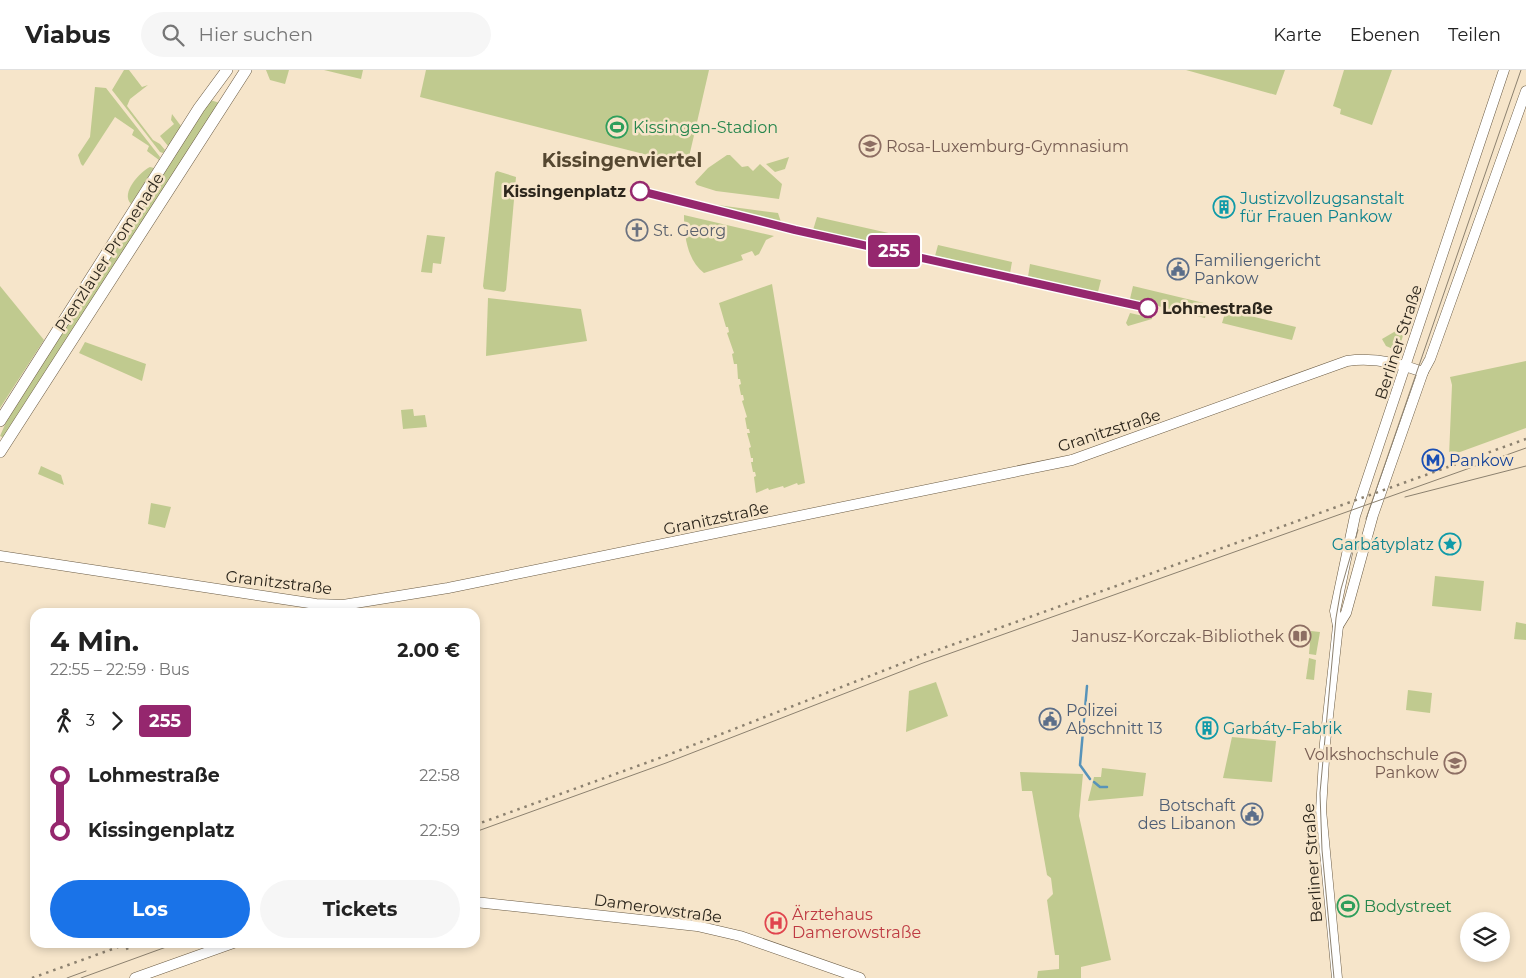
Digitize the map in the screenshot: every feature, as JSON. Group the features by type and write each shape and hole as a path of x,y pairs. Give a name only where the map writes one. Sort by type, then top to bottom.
{"main road":[{"name":"Prenzlauer Promenade","path":"0,421 199,108 227,70"},
{"name":"Prenzlauer Promenade","path":"0,452 246,70"},
{"name":"Berliner Straße","path":"1336,978 1322,810 1324,753 1338,626 1335,611 1352,529 1504,70"},
{"name":"Berliner Straße","path":"1338,626 1346,613 1373,515 1423,372 1430,358 1526,91"},
{"name":"Granitzstraße","path":"0,556 316,604 343,605 508,576 1072,460 1347,361 1366,360 1406,366 1423,372"},
{"name":"Damerowstraße","path":"480,903 697,926 740,936 860,978"},
{"path":"135,978 219,948"}],"green space":[{"path":"124,70 129,70 142,87 148,85 130,99 127,106 153,140 165,150 163,153 160,152 112,90"},
{"path":"266,70 289,70 285,84 270,80"},
{"path":"324,70 363,70 361,79"},
{"name":"Kissingen-Stadion","path":"426,70 709,70 689,157 683,164 420,97"},
{"path":"1186,70 1285,70 1276,95"},
{"path":"1344,70 1392,70 1372,125 1340,114 1341,109 1333,106"},
{"path":"95,87 106,88 160,157 159,160 147,151 149,146 132,135 134,130 115,117 83,166 81,164 78,155 90,137"},
{"path":"210,100 220,103 4,438 0,436 11,411"},
{"path":"172,114 181,126 168,146 160,136 174,124 171,120"},
{"path":"727,155 730,155 742,167 748,166 753,171 760,164 782,184 779,199 716,191 697,185 695,182 708,168"},
{"path":"789,157 785,169 775,172 766,164"},
{"path":"150,167 154,168 131,204 128,194 133,183 141,173"},
{"path":"497,171 516,177 506,290 504,292 484,289 483,286 495,173"},
{"path":"695,203 778,213 781,222"},
{"path":"684,215 774,236 766,240 759,254 755,256 752,251 741,255 743,260 704,273 698,268 690,254 686,239"},
{"path":"817,217 920,240 916,254 813,230"},
{"path":"427,235 445,237 441,264 433,263 432,273 421,272"},
{"path":"938,245 1012,262 1010,273 935,256"},
{"path":"1030,264 1101,280 1098,292 1028,277"},
{"path":"772,284 805,483 798,485 797,483 784,488 783,486 769,490 768,488 756,493 754,477 756,476 751,462 753,462 753,458 751,458 749,448 751,447 747,433 750,433 749,429 747,429 745,418 747,417 742,401 744,400 739,385 741,384 740,379 738,379 737,364 734,364 732,354 734,353 727,333 729,332 728,327 726,327 719,303"},
{"path":"0,286 44,340 0,408"},
{"path":"1133,286 1208,304 1205,318 1130,299"},
{"path":"488,298 581,309 587,341 486,356"},
{"path":"1226,310 1296,327 1292,340 1222,323"},
{"path":"1130,313 1152,319 1128,326 1126,323"},
{"path":"1406,325 1400,346 1393,349 1386,346 1382,339"},
{"path":"85,342 146,364 142,381 79,353"},
{"path":"1526,361 1526,428 1449,456 1452,385 1450,377"},
{"path":"413,409 414,416 425,415 427,427 403,429 401,410"},
{"path":"41,466 61,475 64,485 38,474"},
{"path":"151,503 171,507 165,528 148,524"},
{"path":"1435,576 1484,581 1481,611 1432,606"},
{"path":"1516,622 1526,624 1526,640 1514,639"},
{"path":"1311,631 1320,632 1316,655 1309,654"},
{"path":"1309,658 1316,660 1314,680 1306,679"},
{"path":"936,682 948,716 906,732 909,691"},
{"path":"1408,690 1432,693 1430,713 1406,710"},
{"path":"1232,737 1276,741 1272,782 1223,778"},
{"path":"1102,768 1146,773 1143,796 1088,801 1094,777 1101,777"},
{"path":"1020,772 1083,774 1079,816 1111,960 1081,967 1081,978 1037,978 1038,971 1059,969 1059,955 1055,955 1047,900 1053,894 1051,878 1047,875 1032,791 1022,791"}],"waterway":[{"path":"1087,686 1080,765 1090,779"},
{"path":"1094,782 1100,787 1107,787"}],"tram line":[{"path":"1366,519 1521,70"},
{"path":"480,830 666,763 923,663 1526,448"},
{"path":"1405,497 1526,466"},
{"path":"1334,978 1322,850 1320,793 1336,618 1341,589 1358,530"},
{"path":"81,978 164,948"},
{"path":"67,978 86,971"}],"railway":[{"path":"480,823 665,756 921,656 1526,439"},
{"path":"32,978 115,948"}],"bus line":[{"name":"255","path":"640,191 795,230 1148,308"}],"place":[{"name":"Kissingen-Stadion","path":"617,127"},
{"name":"Rosa-Luxemburg-Gymnasium","path":"870,146"},
{"name":"Kissingenplatz","path":"640,191"},
{"name":"Justizvollzugsanstalt für Frauen Pankow","path":"1224,207"},
{"name":"St. Georg","path":"637,230"},
{"name":"Familiengericht Pankow","path":"1178,269"},
{"name":"Lohmestraße","path":"1148,308"},
{"name":"Pankow","path":"1433,460"},
{"name":"Garbátyplatz","path":"1450,544"},
{"name":"Janusz-Korczak-Bibliothek","path":"1300,636"},
{"name":"Polizei Abschnitt 13","path":"1050,719"},
{"name":"Garbáty-Fabrik","path":"1207,728"},
{"name":"Volkshochschule Pankow","path":"1455,763"},
{"name":"Botschaft des Libanon","path":"1252,814"},
{"name":"Bodystreet","path":"1348,906"},
{"name":"Ärztehaus Damerowstraße","path":"776,923"}],"district":[{"name":"Kissingenviertel","path":"622,160"}]}
